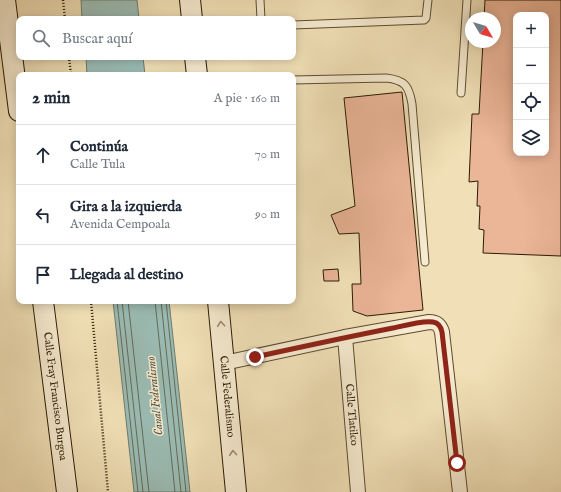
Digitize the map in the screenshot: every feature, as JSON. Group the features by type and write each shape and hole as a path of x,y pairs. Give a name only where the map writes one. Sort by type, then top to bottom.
{"main road":[{"path":"5,0 16,87"},
{"path":"190,0 192,16"},
{"path":"195,60 197,72"},
{"name":"Calle Fray Francisco Burgoa","path":"43,304 67,492"},
{"name":"Calle Federalismo","path":"218,304 236,492"}],"street":[{"path":"224,363 345,337 429,322 439,325 442,332 460,492"},
{"name":"Calle Tlatilco","path":"345,337 358,492"}],"lane":[{"path":"260,0 261,16"},
{"path":"296,24 424,20 428,0"},
{"path":"461,93 467,0"},
{"path":"296,80 386,78 401,81 407,86 412,104 425,262"}],"path":[{"path":"64,0 65,16"},
{"path":"69,60 71,72"},
{"path":"91,304 108,492"}],"water":[{"path":"81,0 137,0 139,16 82,16"},
{"path":"86,60 143,60 145,72 87,72"},
{"name":"Canal Federalismo","path":"113,304 169,304 190,492 134,492"}],"building":[{"path":"485,0 561,0 561,256 483,253 484,230 479,229 480,206 477,206 478,181 469,182 472,114 479,114 483,48 501,48 501,12 484,12"},
{"path":"402,92 423,310 367,316 353,311 352,284 361,284 359,233 339,234 331,215 355,206 344,98"},
{"path":"338,269 339,281 324,281 323,270"}],"route":[{"path":"255,357 345,337 429,322 437,323 442,332 457,463"}]}
